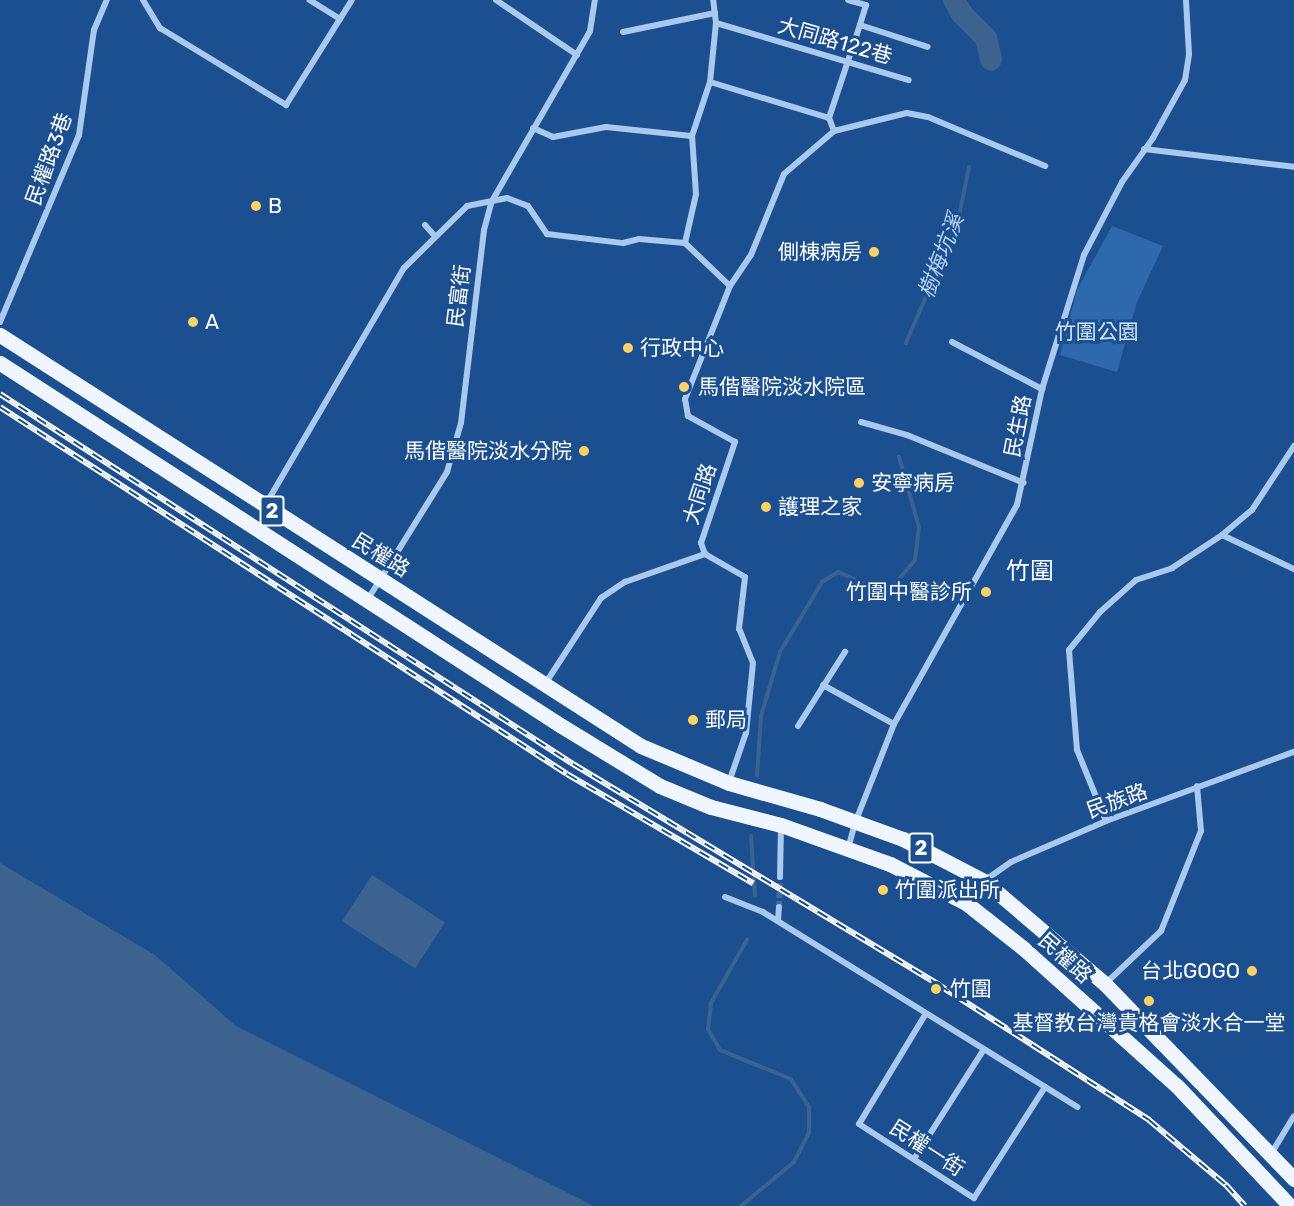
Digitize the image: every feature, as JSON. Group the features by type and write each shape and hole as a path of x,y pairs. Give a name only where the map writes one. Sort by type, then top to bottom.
{"main road":[{"name":"民權路","path":"0,335 544,686 641,746 729,783 903,839 984,881 1105,984 1294,1179"},
{"name":"2","path":"0,363 368,600"},
{"name":"民權路","path":"368,600 660,786 711,807 781,825 900,869 966,903 1023,948 1178,1086 1290,1206"}],"street":[{"name":"民權路3巷","path":"0,322 79,135 94,30 107,0"},
{"path":"143,0 160,28 286,105 352,0"},
{"path":"309,0 340,19"},
{"path":"496,0 577,55"},
{"name":"民富街","path":"368,600 447,472 461,423 484,230 492,201 590,31 595,0"},
{"path":"685,243 696,194 692,136 710,82 716,23 713,0"},
{"path":"834,131 829,118 866,5 848,0"},
{"name":"民生路","path":"848,851 855,823 894,724 991,555 1017,505 1024,483 1042,389 1084,255 1185,80 1189,54 1186,0"},
{"path":"623,32 715,13"},
{"name":"大同路122巷","path":"716,23 909,80"},
{"path":"860,25 928,47"},
{"path":"710,82 829,118"},
{"path":"265,506 404,268 467,206 507,198 528,206 547,234 623,243 639,239 685,243 730,286 751,255 784,174 834,131 907,113 1045,166"},
{"path":"533,128 553,137 606,127 692,136"},
{"path":"1144,149 1294,167"},
{"path":"424,225 435,236"},
{"name":"大同路","path":"729,783 746,733 753,663 739,629 745,577 705,554 701,543 706,522 735,442 688,416 685,399 730,286"},
{"path":"952,342 1042,389"},
{"path":"861,422 907,435 1024,483"},
{"path":"1106,821 1077,750 1069,650 1100,612 1136,580 1172,568 1222,535 1252,510 1294,446"},
{"path":"1222,535 1294,569"},
{"path":"544,686 601,598 625,582 705,554"},
{"path":"798,726 845,652"},
{"path":"823,685 894,724"},
{"name":"民族路","path":"966,903 984,881 1011,862 1106,821 1294,752"},
{"path":"1105,984 1161,931 1201,831 1197,786"},
{"path":"780,877 781,825"},
{"path":"725,897 770,916 925,1015 1077,1107"},
{"path":"778,921 779,907"},
{"name":"民權一街","path":"925,1015 859,1124 974,1198 1045,1087"},
{"path":"914,1159 984,1049"},
{"path":"1271,1155 1294,1116"}],"green space":[{"name":"竹圍公園","path":"1112,226 1163,246 1137,302 1117,372 1060,355 1077,290"}],"shaded area":[{"path":"0,863 155,955 236,1026 594,1206 0,1206"},
{"path":"372,875 445,922 415,969 342,921"}],"waterway":[{"name":"樹梅坑溪","path":"954,0 962,14 986,38 991,59"},
{"name":"樹梅坑溪","path":"906,343 958,221 969,167"},
{"name":"樹梅坑溪","path":"757,776 761,716 780,652 822,582 838,572 887,593 915,560 919,527 899,457"},
{"name":"樹梅坑溪","path":"751,836 755,896"},
{"name":"樹梅坑溪","path":"741,1206 794,1162 809,1133 809,1107 791,1079 720,1050 708,1029 711,1003 747,940"}],"tunnel":[{"path":"779,907 780,877"}],"railway":[{"path":"0,394 573,764 939,985 1149,1120 1226,1185 1245,1206"},
{"path":"0,407 567,774 753,883"}],"place":[{"name":"B","path":"256,206"},
{"name":"側棟病房","path":"874,252"},
{"name":"A","path":"193,322"},
{"name":"行政中心","path":"628,348"},
{"name":"馬偕醫院淡水院區","path":"684,387"},
{"name":"馬偕醫院淡水分院","path":"584,451"},
{"name":"安寧病房","path":"859,483"},
{"name":"護理之家","path":"766,507"},
{"name":"竹圍中醫診所","path":"986,592"},
{"name":"郵局","path":"693,720"},
{"name":"竹圍派出所","path":"883,890"},
{"name":"台北GOGO","path":"1252,971"},
{"name":"竹圍","path":"936,989"},
{"name":"基督教台灣貴格會淡水合一堂","path":"1149,1001"}],"district":[{"name":"竹圍","path":"1030,572"}]}
